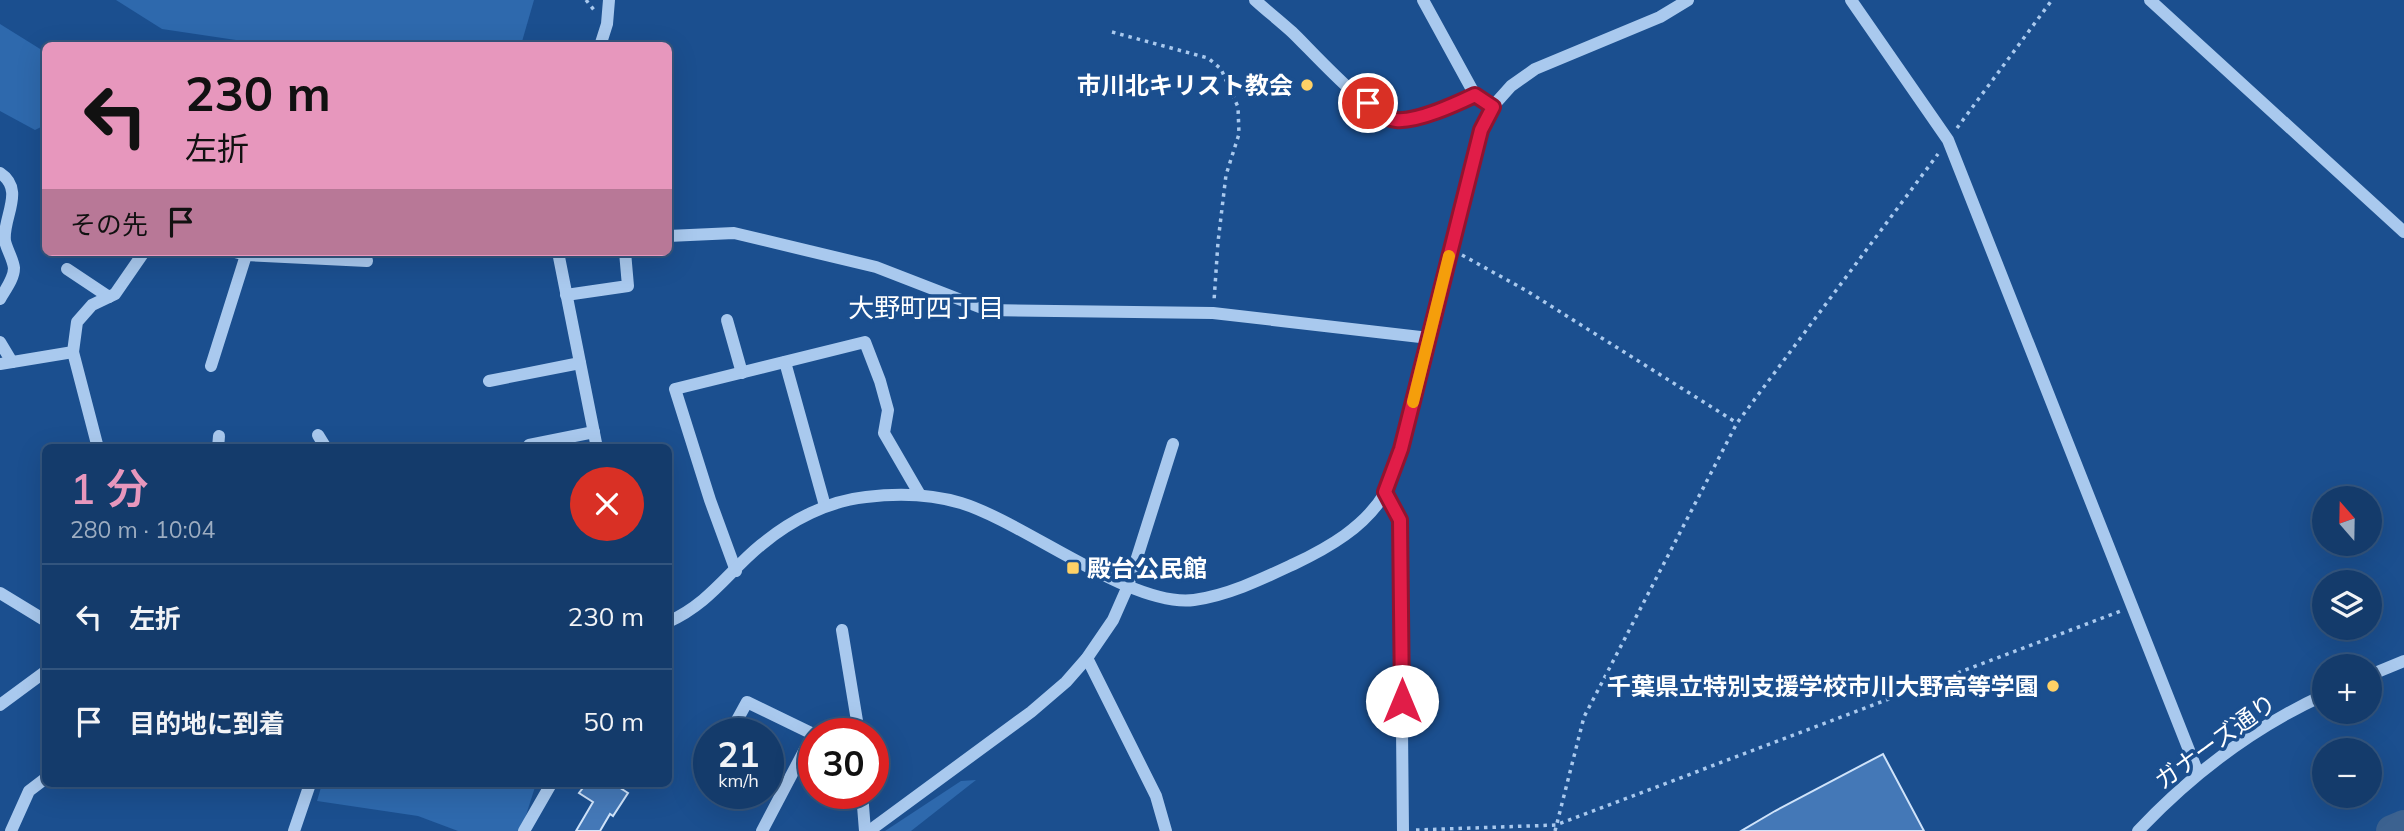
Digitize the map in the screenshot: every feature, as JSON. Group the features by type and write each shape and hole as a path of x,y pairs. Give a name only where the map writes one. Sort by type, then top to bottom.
{"street":[{"path":"601,42 607,24 609,0"},
{"path":"1255,0 1352,91 1384,116 1396,120 1420,116 1475,95"},
{"path":"1423,0 1475,95 1493,107"},
{"path":"672,620 685,615 714,592 761,545 794,522 825,506 865,497 920,495 961,503 1014,525 1128,586 1160,597 1192,600 1229,592 1322,551 1363,521 1385,492 1401,449 1481,130 1493,107 1511,86 1535,69 1660,17 1688,0"},
{"path":"1851,0 1948,140 2198,773"},
{"path":"2150,0 2404,232"},
{"path":"0,173 6,177 13,190 11,209 5,226 5,241 14,269 10,283 0,299"},
{"path":"672,236 734,233 877,267 987,310 1213,313 1429,338"},
{"path":"97,444 73,352 77,322 92,305 116,294 141,256"},
{"path":"211,366 242,256"},
{"path":"290,256 367,261 365,256"},
{"path":"559,256 596,444"},
{"path":"566,295 628,286 625,256"},
{"path":"67,269 109,297"},
{"path":"727,320 742,373"},
{"path":"0,342 6,363 73,352"},
{"path":"736,571 675,389 865,342 888,410 884,433 920,495"},
{"path":"785,362 825,506"},
{"path":"489,381 580,363"},
{"path":"534,444 594,432"},
{"path":"318,435 324,444"},
{"path":"864,809 867,831 1031,712 1066,682 1087,658 1113,620 1128,586 1172,444"},
{"path":"1385,492 1400,520 1403,831"},
{"path":"0,594 42,619"},
{"path":"842,629 857,718"},
{"path":"1087,658 1156,796 1166,831"},
{"path":"2382,670 2404,661"},
{"path":"0,705 42,674"},
{"name":"ガナーズ通り","path":"2138,831 2198,773 2249,737 2312,701"},
{"path":"738,718 747,702 780,718"},
{"path":"784,720 813,734 784,789"},
{"path":"11,831 29,790 42,781"},
{"path":"294,831 309,787"},
{"path":"524,831 549,787"},
{"path":"762,831 774,809"}],"path":[{"path":"1555,831 1584,717 1737,423 2052,0"},
{"path":"1112,32 1208,58 1222,69 1238,107 1239,134 1226,175 1213,313"},
{"path":"1451,248 1527,291 1737,423"},
{"path":"1403,831 1556,825 2133,607"}],"shaded area":[{"path":"116,0 534,0 522,42 249,42 162,29"},
{"path":"0,24 42,50 42,126 35,130 0,111"},
{"path":"976,780 911,831 885,831 961,781"},
{"path":"321,787 535,787 521,831 458,831 418,816 317,801"}],"building":[{"path":"1883,754 1924,831 1741,831 1775,811"},
{"path":"584,787 619,787 628,793 600,831 576,831 593,802 579,793"}],"waterway":[{"path":"2392,831 2404,826"}],"slow traffic":[{"path":"1413,402 1449,256"}],"place":[{"name":"市川北キリスト教会","path":"1307,85"},
{"name":"殿台公民館","path":"1073,568"},
{"name":"千葉県立特別支援学校市川大野高等学園","path":"2053,686"}],"district":[{"name":"大野町四丁目","path":"926,307"}],"route":[{"path":"1368,103 1384,116 1396,120 1420,116 1475,95 1493,107 1481,130 1401,449 1385,492 1400,520 1402,701"}]}
